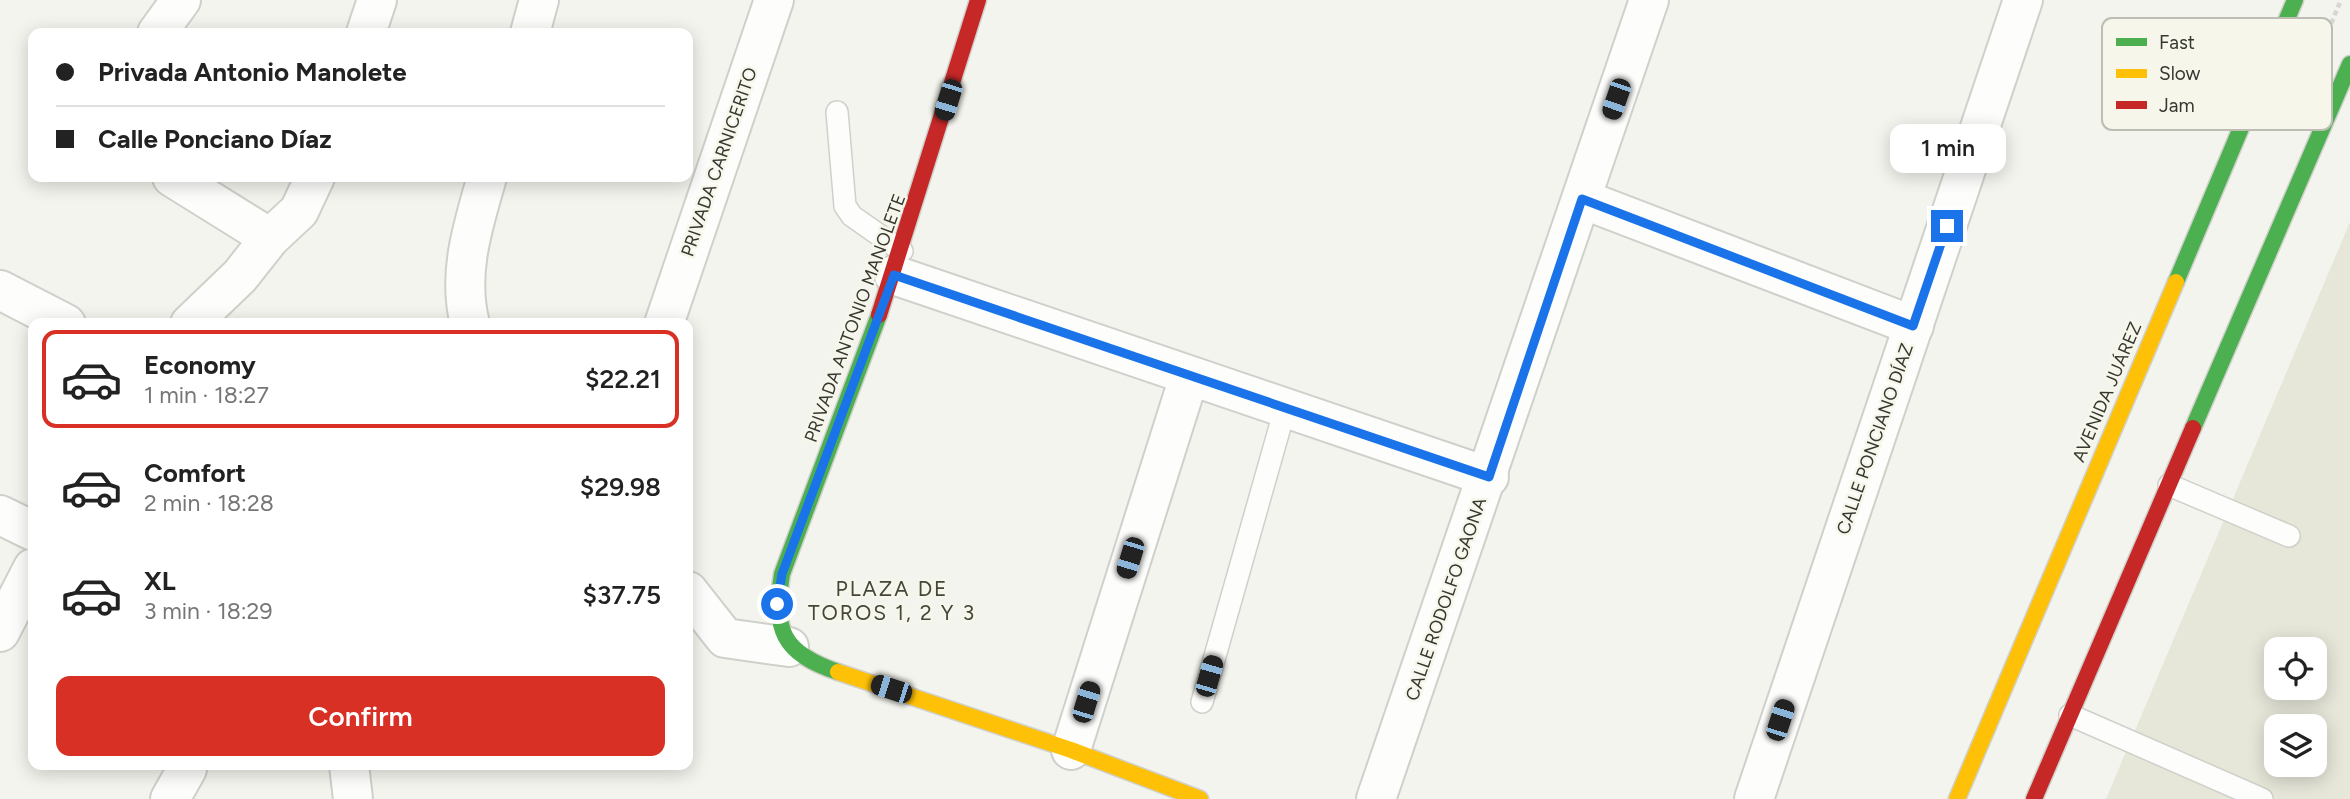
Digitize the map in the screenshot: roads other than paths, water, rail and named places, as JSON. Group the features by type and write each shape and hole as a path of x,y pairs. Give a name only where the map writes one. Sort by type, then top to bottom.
{"main road":[{"name":"PRIVADA ANTONIO MANOLETE","path":"789,647 777,621 782,574 898,263 978,0"},
{"name":"AVENIDA JUÁREZ","path":"2287,18 2295,0"},
{"path":"2332,106 2350,64"},
{"name":"AVENIDA JUÁREZ","path":"1957,799 2240,130"},
{"path":"2034,799 2322,130"},
{"path":"789,647 814,664 1071,750 1200,799"}],"street":[{"path":"161,28 181,0"},
{"path":"368,28 377,0"},
{"path":"531,28 539,0"},
{"name":"PRIVADA CARNICERITO","path":"666,318 774,0"},
{"name":"CALLE RODOLFO GAONA","path":"1376,799 1489,477 1649,0"},
{"name":"CALLE PONCIANO DÍAZ","path":"1754,799 2023,0"},
{"path":"180,182 270,237"},
{"path":"196,318 240,276 270,237 299,211 313,182"},
{"path":"468,318 463,298 468,242 486,182"},
{"path":"1582,199 1913,326"},
{"path":"898,263 1189,377 1489,477"},
{"path":"0,290 54,318"},
{"path":"1071,750 1189,377"},
{"path":"0,515 28,529"},
{"path":"0,632 28,578"},
{"path":"693,597 725,638 789,647"},
{"path":"350,770 353,799"}],"lane":[{"path":"837,112 845,206 898,263"},
{"path":"1202,702 1286,409"},
{"path":"2169,485 2289,536"},
{"path":"2070,715 2262,799"}],"district":[{"name":"PLAZA DE TOROS 1, 2 Y 3","path":"892,600"}]}
